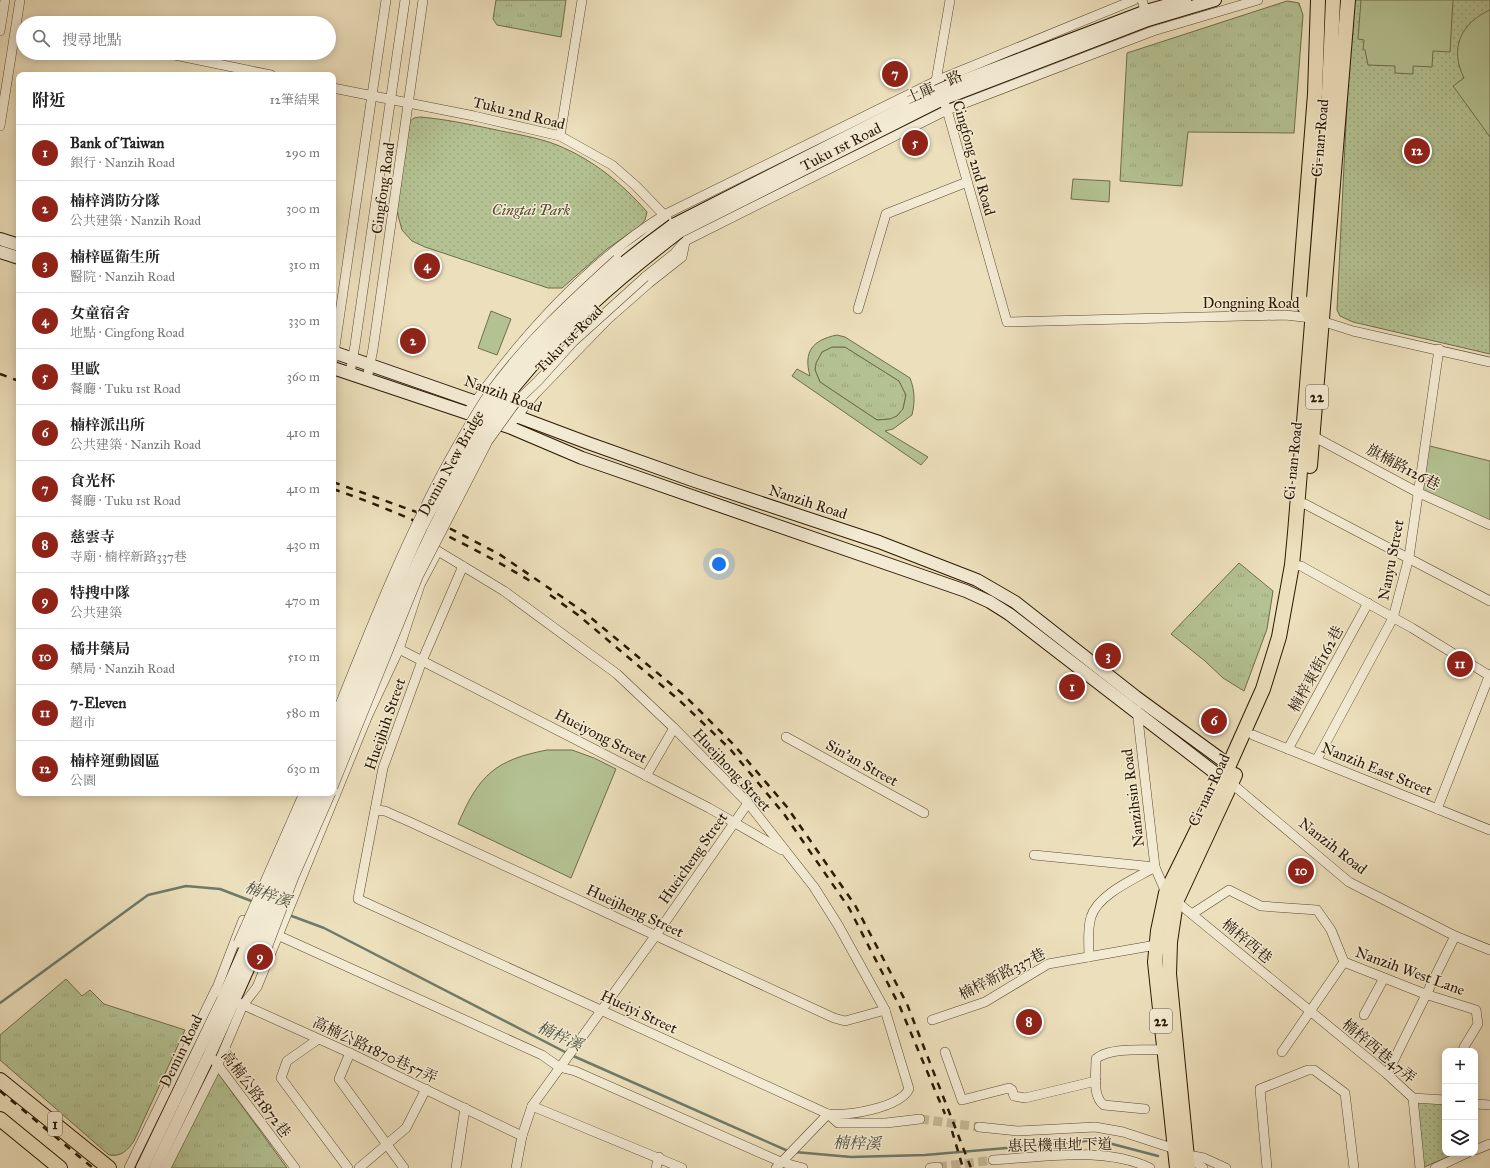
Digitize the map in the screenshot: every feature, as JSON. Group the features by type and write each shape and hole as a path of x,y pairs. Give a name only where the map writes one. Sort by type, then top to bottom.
{"main road":[{"name":"Ci-nan Road","path":"1317,319 1299,298 1315,94 1318,0"},
{"name":"Ci-nan Road","path":"1317,319 1333,0"},
{"name":"Ci-nan Road","path":"1171,897 1227,781 1253,735 1281,661 1297,566 1317,319 1348,0"},
{"name":"Ci-nan Road","path":"1229,765 1263,689 1279,637 1297,566"},
{"name":"22","path":"1227,781 1229,765"},
{"name":"22","path":"1171,897 1156,945 1155,962 1164,1050 1182,1159"},
{"name":"22","path":"1171,897 1169,974 1182,1159"},
{"name":"1","path":"0,1080 109,1168"},
{"name":"1","path":"0,1119 60,1168"}],"street":[{"path":"0,31 5,0"},
{"path":"20,0 20,16"},
{"name":"Cingfong Road","path":"336,340 386,0"},
{"name":"Cingfong Road","path":"350,373 354,359 405,0"},
{"name":"Cingfong Road","path":"366,379 370,364 424,0"},
{"path":"560,136 582,0"},
{"name":"Cingfong 2nd Road","path":"950,0 941,95 1007,322"},
{"name":"Tuku 1st Road","path":"509,427 516,416 536,393 608,319 649,283 682,257 679,233 941,95 1134,0"},
{"name":"土庫一路","path":"679,233 941,95 1185,0"},
{"name":"土庫一路","path":"1147,16 1215,0"},
{"path":"1147,16 1258,0"},
{"path":"2,19 16,22"},
{"path":"0,126 16,44"},
{"path":"199,60 257,72"},
{"name":"Tuku 2nd Road","path":"336,89 474,116 560,136 612,165 636,186 679,233"},
{"name":"Tuku 1st Road","path":"467,413 518,348 552,309 609,253 635,233 664,215 941,95"},
{"path":"858,308 886,214 967,182"},
{"path":"336,714 383,597 412,532 438,480 484,402 528,345 574,298 617,259 653,232 662,223 664,215"},
{"path":"336,780 418,577 488,441 516,402 538,381 573,342 645,276 675,253 679,233"},
{"name":"Demin New Bridge","path":"336,732 412,546 448,477 485,413 506,382 530,354 600,282 679,233"},
{"name":"Demin New Bridge","path":"336,760 419,557 494,417 515,386 581,313 627,272 679,233"},
{"path":"0,238 16,244"},
{"path":"0,252 16,257"},
{"name":"Dongning Road","path":"1007,322 1285,315 1317,319 1353,331 1439,349 1490,362"},
{"name":"Nanyu Street","path":"1317,760 1394,618 1408,557 1439,349"},
{"name":"Nanzih Road","path":"336,354 370,364 476,401 695,481 879,542 977,580 1015,602 1136,697 1229,765"},
{"name":"Nanzih Road","path":"336,369 509,427 589,460 966,590 990,602 1009,614 1227,781 1349,882 1455,936 1490,950"},
{"name":"旗楠路126巷","path":"1308,434 1417,492 1490,525"},
{"path":"1302,503 1490,601"},
{"name":"Hueijhong Street","path":"399,649 420,585 438,551 504,591 617,674 674,728 748,803 818,893 885,1010 909,1089"},
{"name":"Hueijhih Street","path":"358,899 383,768 422,661 463,566"},
{"path":"1297,566 1368,603 1490,675 1437,809"},
{"name":"楠梓東街162巷","path":"1288,749 1368,603"},
{"path":"336,794 368,715 399,649"},
{"name":"Hueiyong Street","path":"399,649 735,822 787,852"},
{"name":"Nanzihsin Road","path":"1136,697 1155,867 1171,897"},
{"path":"646,776 674,728"},
{"name":"Nanzih East Street","path":"1253,735 1490,830"},
{"name":"Sin'an Street","path":"786,737 924,813"},
{"path":"249,996 251,950 303,796"},
{"path":"251,950 310,796"},
{"path":"251,950 321,796"},
{"path":"251,950 294,877 330,796"},
{"path":"249,996 257,987 281,932 335,796"},
{"name":"Hueicheng Street","path":"516,1168 522,1136 532,1106 656,936 748,803"},
{"name":"Hueijheng Street","path":"376,810 385,811 404,819 834,1018 845,1021 885,1010"},
{"path":"1034,855 1155,867"},
{"path":"1089,957 1089,925 1095,908 1105,897 1155,867"},
{"name":"Nanzih West Lane","path":"1192,914 1229,890 1262,906 1317,910 1331,930 1344,962 1425,994 1476,1010 1478,1024 1464,1048"},
{"name":"楠梓西巷","path":"1171,897 1309,1011"},
{"name":"Hueiyi Street","path":"358,899 828,1114 840,1115 896,1102 905,1096 909,1089"},
{"path":"229,999 242,920 281,932 542,1055 559,1067 575,1071 778,1165 803,1168"},
{"path":"1387,1074 1425,994 1455,936"},
{"name":"楠梓新路337巷","path":"932,1020 985,1002 1048,964 1156,945"},
{"name":"Demin Road","path":"166,1168 213,1060 229,999 251,950"},
{"name":"Nanzih West Lane","path":"1282,1052 1344,962"},
{"path":"1364,1015 1384,978"},
{"name":"Demin Road","path":"129,1168 193,1049 229,999 249,996"},
{"name":"高楠公路1870巷57弄","path":"229,999 317,1040 350,1053 522,1136"},
{"name":"楠梓西巷47弄","path":"1309,1011 1387,1074 1413,1098 1418,1167"},
{"path":"317,1040 287,1061 281,1078 348,1168"},
{"name":"Demin Road","path":"142,1168 193,1049"},
{"name":"高楠公路1872巷","path":"193,1049 213,1060 295,1168"},
{"path":"1145,1109 1104,1105 1099,1102 1097,1096 1096,1059 1101,1054 1164,1050"},
{"path":"945,1052 962,1100 1008,1088 1012,1090 1014,1096 1025,1098 1096,1081"},
{"path":"350,1053 339,1079 404,1168"},
{"name":"Demin Road","path":"155,1168 213,1060"},
{"path":"1267,1168 1260,1089 1308,1070 1314,1070 1345,1093 1354,1168"},
{"path":"359,1168 387,1146 406,1128 426,1089"},
{"path":"1413,1098 1442,1100"},
{"path":"1478,1104 1490,1105"},
{"path":"532,1106 659,1157 682,1168"},
{"path":"456,1168 465,1108"},
{"path":"778,1165 828,1114 838,1123 886,1123 920,1119"},
{"path":"980,1127 1018,1131 1095,1127 1123,1132 1203,1168"},
{"path":"1478,1149 1490,1144"},
{"name":"惠民機車地下道","path":"993,1160 1094,1155 1119,1158 1150,1168"},
{"path":"1435,1168 1458,1156"},
{"path":"656,1168 659,1157"},
{"path":"1182,1159 1204,1158 1226,1168"}],"green space":[{"path":"496,0 566,0 561,37 497,25 493,19"},
{"path":"1352,0 1490,0 1490,354 1353,322 1340,316 1337,310"},
{"path":"1361,0 1453,0 1450,52 1433,51 1432,67 1413,66 1413,74 1395,73 1395,66 1368,65 1365,50 1363,49 1364,40 1358,39"},
{"path":"1287,1 1299,3 1303,15 1294,133 1188,132 1182,186 1120,181 1127,53"},
{"path":"1490,10 1490,137 1453,86 1464,78 1458,57 1460,38 1465,29 1472,22 1480,15"},
{"name":"Cingtai Park","path":"420,117 456,122 525,136 557,145 595,165 617,182 647,212 645,220 640,226 607,249 562,288 548,288 425,247 412,241 402,230 396,208 409,122 414,118"},
{"path":"1073,179 1110,181 1109,202 1071,199"},
{"path":"491,311 511,319 497,355 478,348"},
{"path":"837,335 845,337 910,378 914,396 912,415 893,429 885,431 928,457 921,465 792,376 797,369 810,376 808,367 809,353 816,344 829,337","holes":["832,347 845,347 899,381 906,395 903,409 897,416 890,419 877,420 820,382 815,370 816,363 822,352"]},
{"path":"832,347 845,347 899,381 906,395 903,409 897,416 891,419 877,420 820,382 815,370 816,363 822,352"},
{"path":"1426,445 1490,461 1490,522 1420,491"},
{"path":"1239,563 1273,591 1267,629 1244,691 1223,678 1205,661 1171,634"},
{"path":"547,750 572,750 594,758 616,769 571,878 458,824 473,793 491,772 514,759"},
{"path":"66,979 82,996 90,990 104,1004 185,1030 134,1141 129,1148 117,1155 109,1155 0,1060 0,1035"},
{"path":"218,1073 287,1168 171,1168"},
{"path":"1417,1101 1442,1104 1442,1156 1450,1156 1422,1168"}],"waterway":[{"name":"楠梓溪","path":"0,1003 148,895 186,886 220,889 254,902"},
{"name":"楠梓溪","path":"289,915 324,928 567,1053"},
{"name":"楠梓溪","path":"571,1055 788,1151"},
{"name":"楠梓溪","path":"795,1152 851,1157 925,1155 1097,1140 1158,1156"}],"tunnel":[{"path":"920,1119 979,1127"},
{"path":"938,1167 993,1160"}],"railway":[{"path":"0,374 16,380"},
{"path":"336,483 422,514 499,554 584,612 684,695 734,745 787,807 855,905 907,1004 971,1168"},
{"path":"336,490 385,508 437,531 487,556 535,584"},
{"path":"550,595 578,615 679,700 730,749 784,814 849,908 900,1007 945,1114"},
{"path":"0,1091 93,1168"},
{"path":"952,1131 963,1168"}],"place":[{"name":"食光杯","path":"895,74"},
{"name":"里歐","path":"915,143"},
{"name":"楠梓運動園區","path":"1417,151"},
{"name":"女童宿舍","path":"427,266"},
{"name":"楠梓消防分隊","path":"413,341"},
{"name":"楠梓區衛生所","path":"1108,656"},
{"name":"7-Eleven","path":"1460,664"},
{"name":"Bank of Taiwan","path":"1072,687"},
{"name":"楠梓派出所","path":"1214,721"},
{"name":"橘井藥局","path":"1301,871"},
{"name":"特搜中隊","path":"260,957"},
{"name":"慈雲寺","path":"1029,1022"}]}
